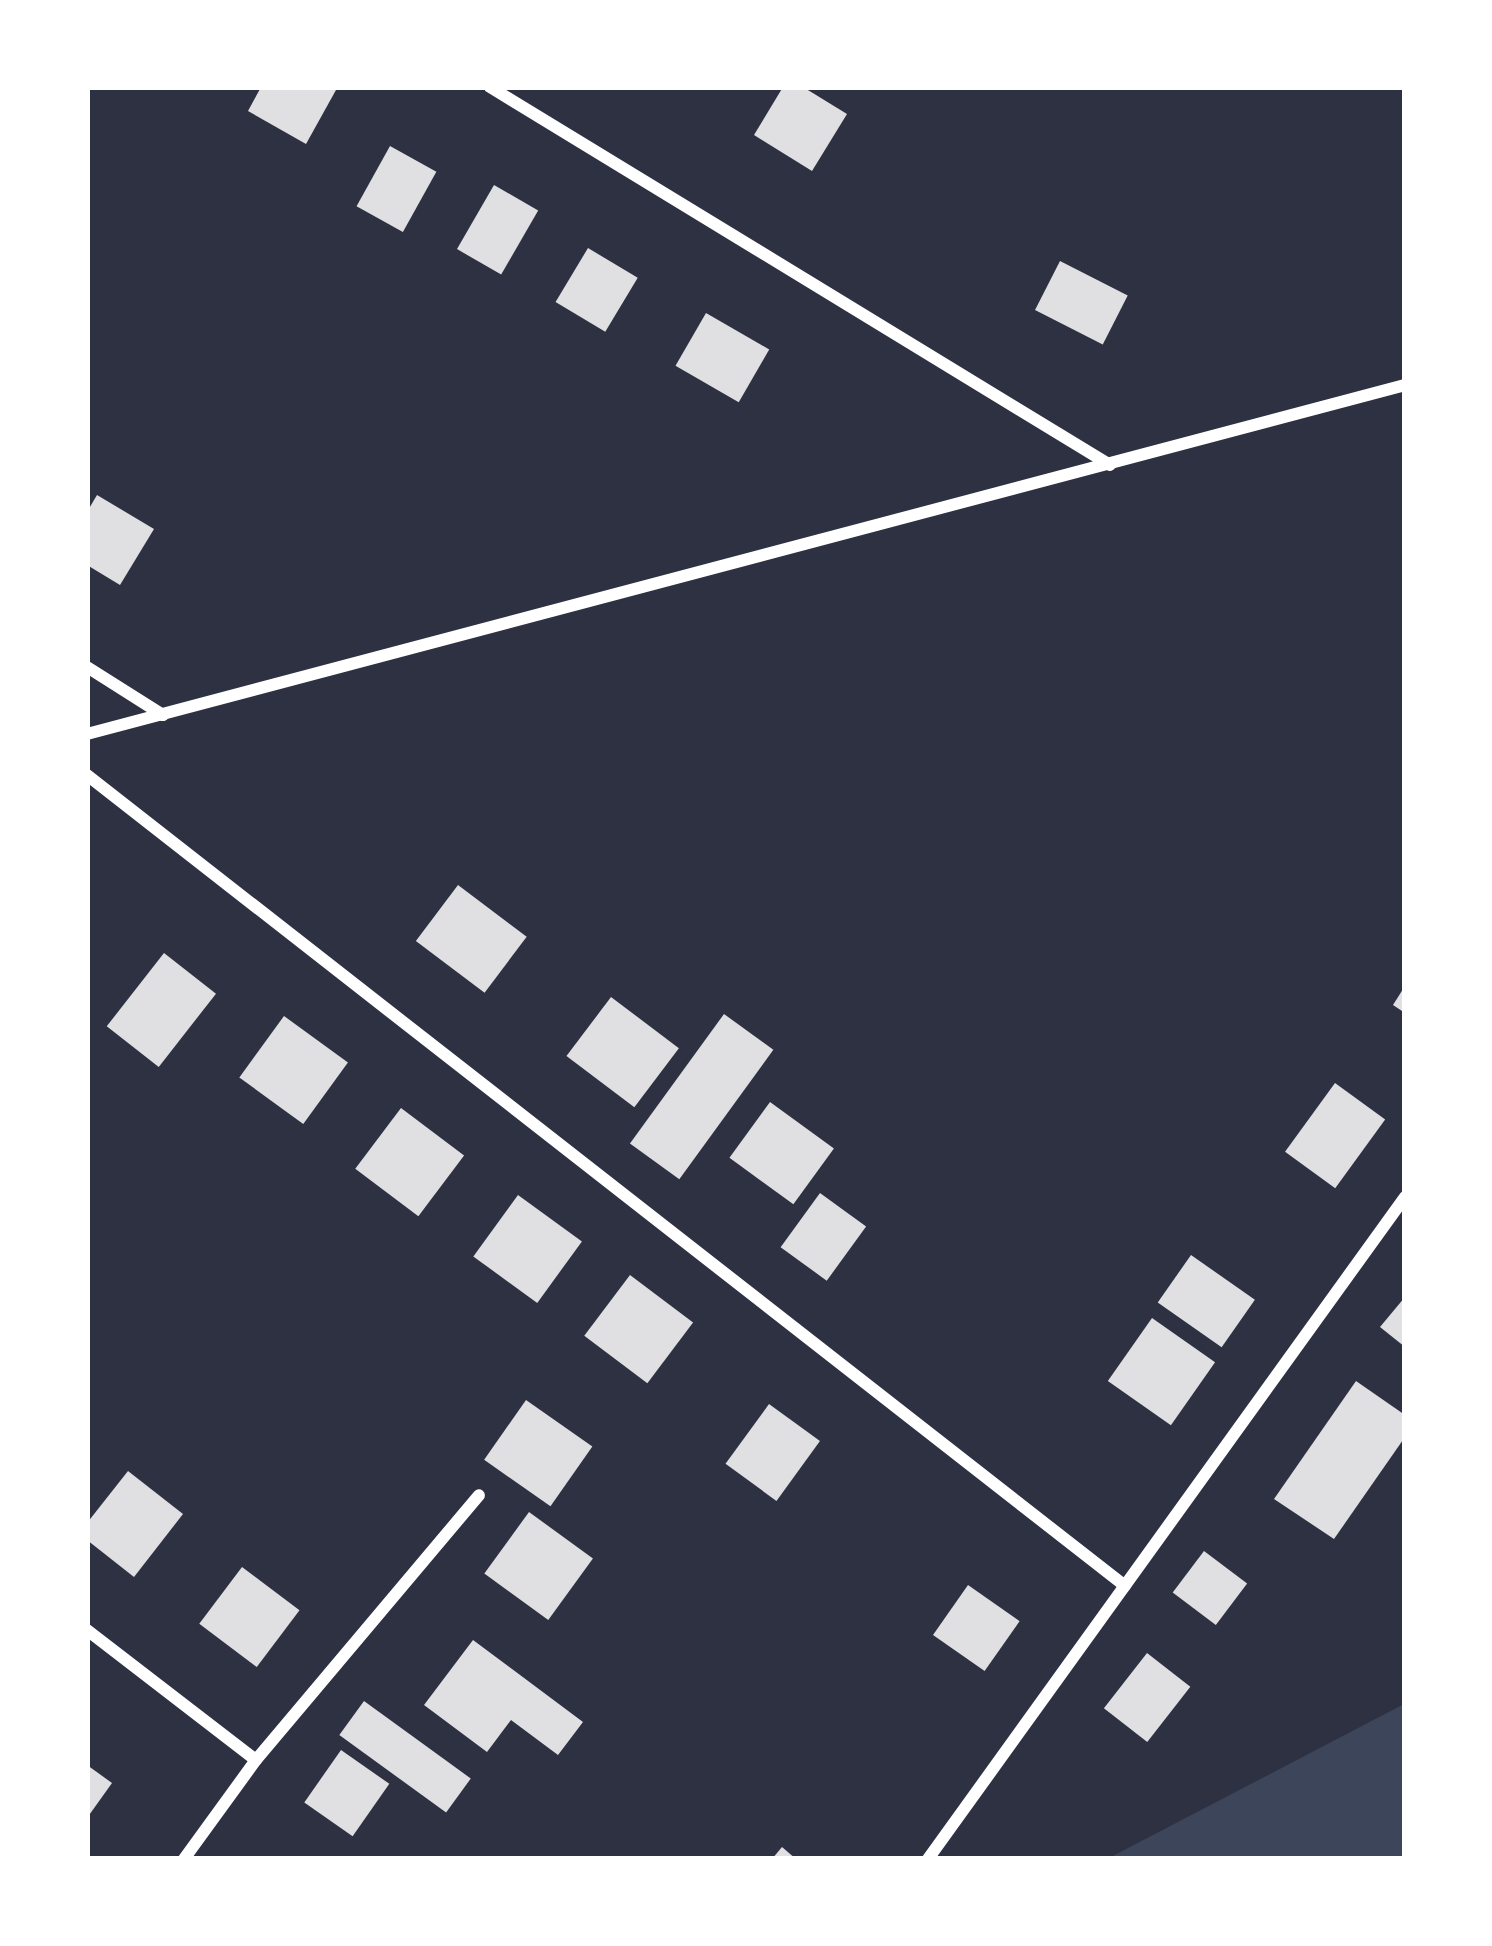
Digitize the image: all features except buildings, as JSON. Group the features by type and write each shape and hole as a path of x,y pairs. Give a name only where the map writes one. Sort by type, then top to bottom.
{"street":[{"path":"490,87 1110,466"},
{"path":"87,734 1405,385"},
{"path":"87,668 163,715"},
{"path":"87,775 1125,1586"},
{"path":"928,1859 1405,1197"},
{"path":"184,1859 256,1760 479,1495"},
{"path":"87,1630 256,1760"}],"shaded area":[{"path":"1404,1704 1405,1859 1107,1859"}]}
